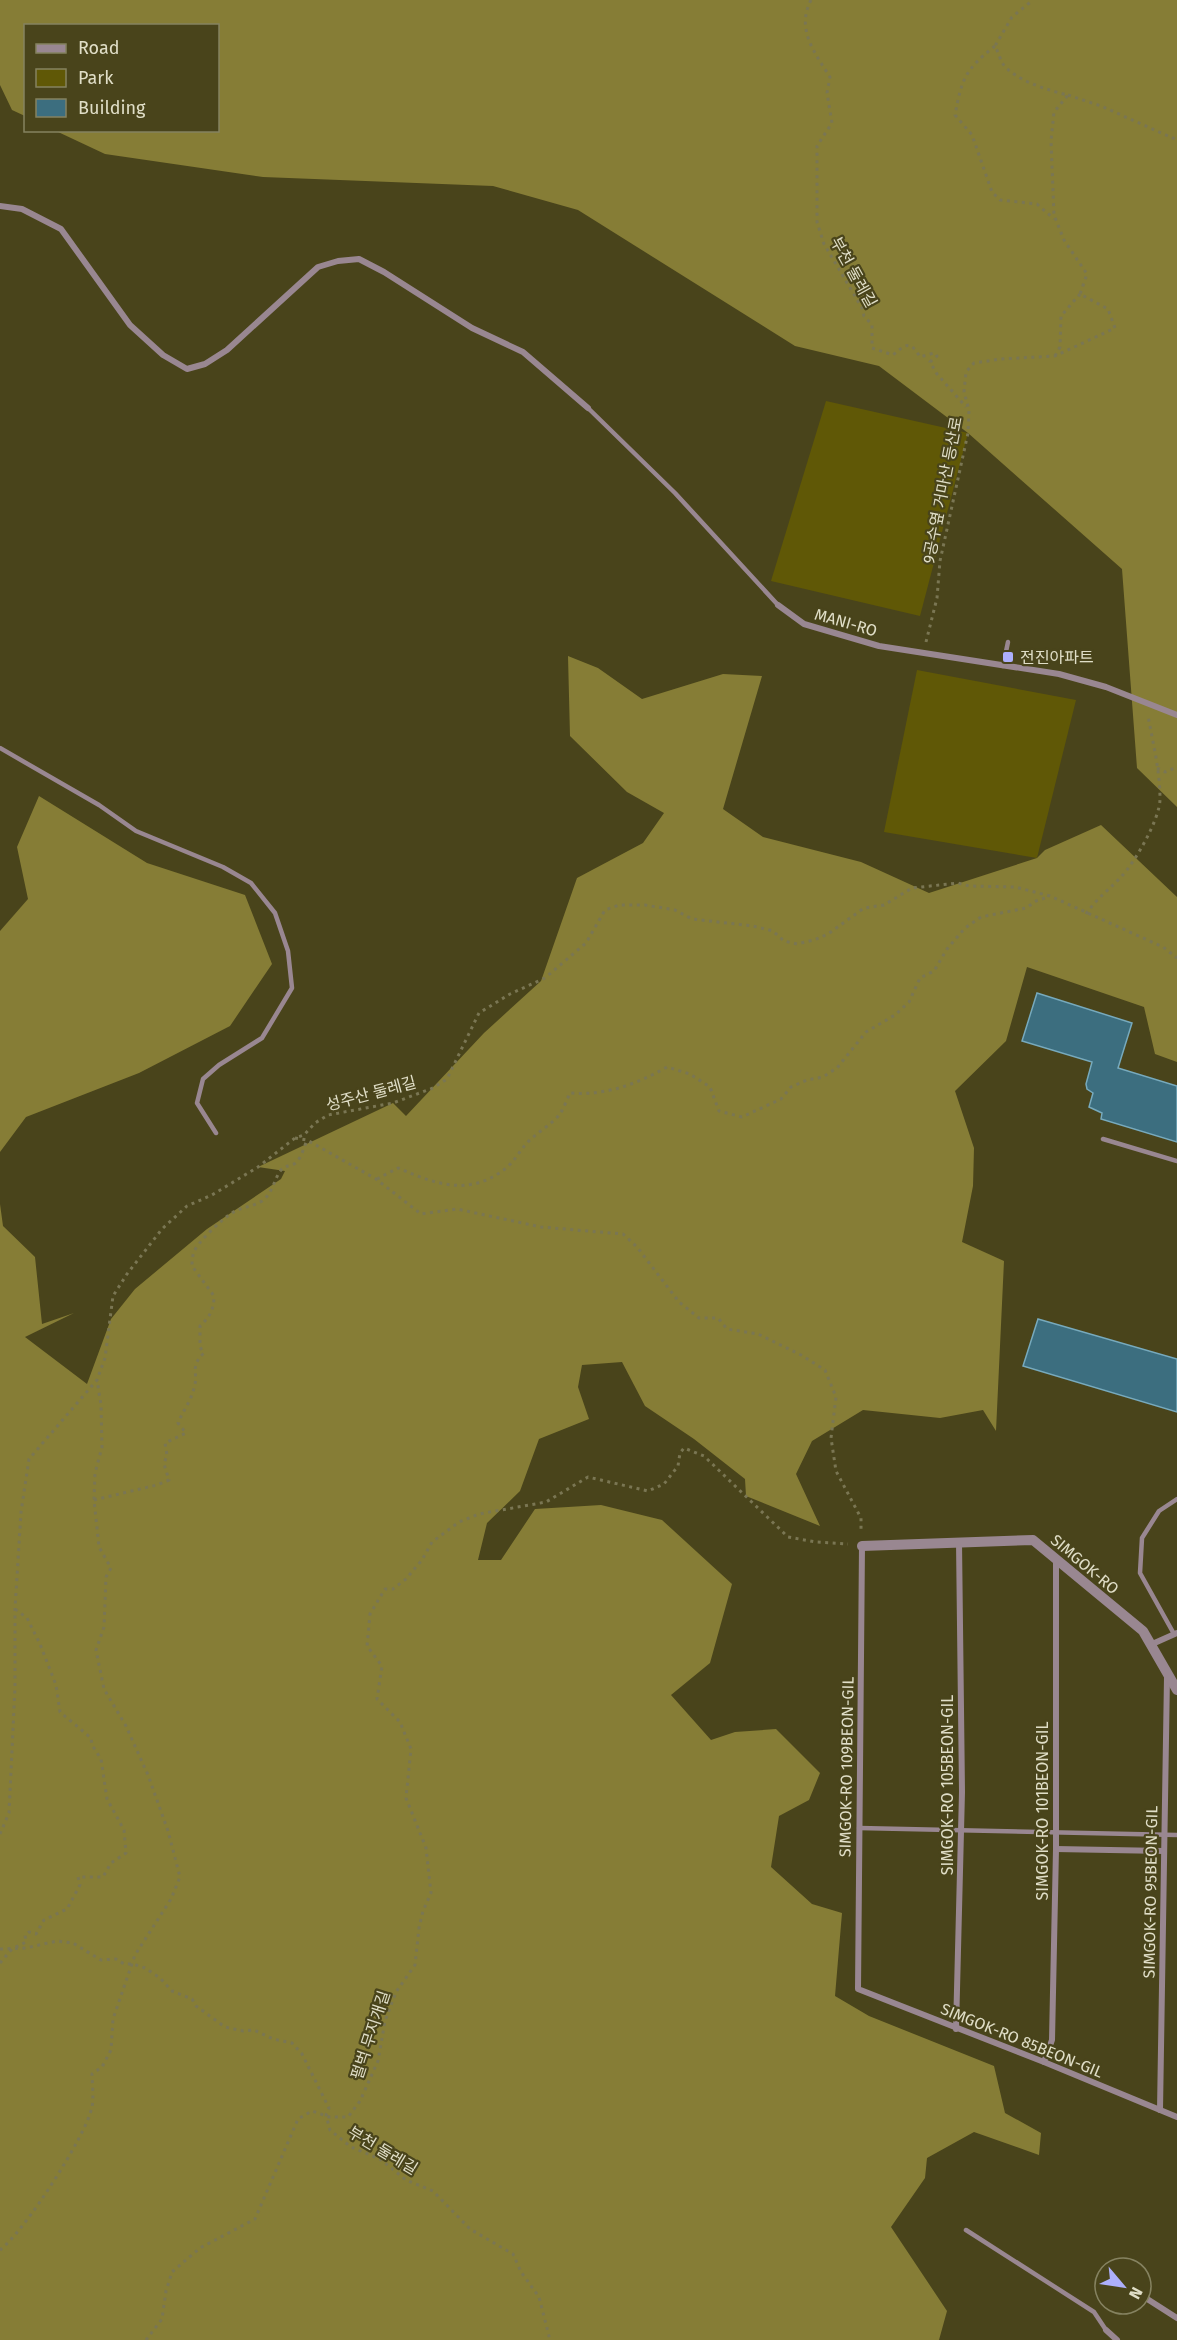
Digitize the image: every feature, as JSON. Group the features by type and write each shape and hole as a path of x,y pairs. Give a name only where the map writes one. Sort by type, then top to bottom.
{"street":[{"path":"0,206 22,209 61,229 130,325 163,355 187,369 205,364 227,350 318,267 338,261 359,259 384,272 472,328 523,352 588,408"},
{"name":"MANI-RO","path":"778,605 804,624 879,646 1059,674 1106,687 1177,715"},
{"name":"SIMGOK-RO","path":"862,1545 1033,1540 1143,1631 1177,1690"},
{"name":"SIMGOK-RO 105BEON-GIL","path":"956,2029 961,1831 959,1542"},
{"name":"SIMGOK-RO 109BEON-GIL","path":"858,1989 862,1545"},
{"name":"SIMGOK-RO 101BEON-GIL","path":"1044,2062 1053,2040 1056,1849 1056,1559"},
{"path":"1150,1645 1176,1633"},
{"name":"SIMGOK-RO 95BEON-GIL","path":"1160,2110 1167,1673"},
{"path":"1056,1849 1164,1851"},
{"name":"SIMGOK-RO 85BEON-GIL","path":"858,1989 1177,2117"},
{"path":"1153,2303 1177,2318"},
{"path":"1106,2330 1117,2340"}],"lane":[{"name":"MANI-RO","path":"588,408 675,493 778,605"},
{"path":"1003,666 1008,642"},
{"path":"0,748 99,805 136,831 223,867 251,883 275,913 288,951 292,988 262,1038 219,1065 203,1079 197,1103 216,1133"},
{"path":"1103,1139 1177,1161"},
{"path":"1176,1633 1140,1573 1142,1538 1159,1511 1177,1499"},
{"path":"859,1828 1177,1835"},
{"path":"966,2230 1094,2312 1106,2330"}],"path":[{"name":"부천 둘레길","path":"811,0 806,9 804,26 810,44 830,77 827,93 828,107 832,113 832,123 817,146 818,222 824,244 862,308 864,316 872,325 872,348 893,355 903,346 910,345 920,357 934,353 937,356 930,362 937,374 961,398 969,411"},
{"path":"1033,0 1011,17 995,46 969,69 962,82 955,115 972,135 992,192 1000,200 1037,204 1056,220"},
{"path":"995,46 1004,66 1045,90 1101,106 1177,140"},
{"path":"1055,356 1060,346 1060,316 1080,294 1087,274 1064,240 1054,215 1052,162 1054,112 1068,95"},
{"name":"9공수옆 거마산 등산로","path":"924,653 937,598 940,561 968,433 969,411 964,392 966,372 974,363 1055,356 1115,328 1108,309 1080,294"},
{"path":"1086,914 1097,898 1122,876 1150,830 1160,801 1146,702"},
{"path":"1157,768 1166,772 1177,767"},
{"name":"성주산 둘레길","path":"0,1834 9,1813 15,1688 15,1609 21,1512 29,1459 96,1380 105,1358 113,1296 162,1229 187,1206 212,1195 258,1167 328,1115 393,1103 433,1088 447,1079 479,1013 510,994 545,978 586,943 605,910 619,905 645,905 675,910 692,919 753,926 773,931 784,941 797,944 828,934 864,908 885,905 912,888 958,883 969,886 1015,887 1050,896 1163,947 1177,958"},
{"path":"376,1179 398,1168 430,1181 460,1187 479,1184 505,1169 514,1160 527,1143 560,1113 570,1093 590,1094 641,1082 667,1067 690,1074 710,1087 719,1111 742,1117 750,1114 780,1099 791,1087 807,1080 823,1077 837,1068 866,1032 896,1015 909,1002 920,978 934,971 946,949 965,928 981,917 1026,908 1050,896"},
{"path":"295,1138 307,1140 376,1179 421,1214 458,1209 542,1227 624,1234 637,1247 679,1302 699,1318 718,1318 727,1329 758,1334 801,1355 825,1370 836,1397 831,1438 836,1471 861,1518 862,1545"},
{"path":"94,1500 169,1480 164,1464 167,1455 165,1443 186,1433 178,1423 195,1385 194,1368 197,1360 204,1353 200,1347 200,1326 208,1319 214,1307 214,1296 192,1266 194,1251 221,1220 234,1211 252,1207 264,1200 273,1188 280,1171 299,1159 307,1140"},
{"path":"0,2250 10,2242 41,2199 78,2141 92,2107 92,2074 102,2067 111,2050 113,2019 138,1949 148,1938 152,1925 171,1899 180,1877 168,1831 148,1775 126,1726 104,1689 96,1650 104,1627 106,1577 111,1568 99,1547 94,1500 95,1473 102,1447 101,1405 96,1380"},
{"name":"펄벅 무지개길","path":"146,2340 162,2319 166,2291 172,2272 200,2248 255,2219 298,2119 312,2111 348,2117 360,2101 378,2061 386,2021 396,1992 415,1965 419,1928 431,1893 426,1848 406,1798 411,1749 400,1722 377,1699 382,1666 368,1646 370,1614 386,1589 393,1589 406,1579 422,1560 432,1542 459,1522 479,1514 546,1502 588,1477 648,1491 664,1484 678,1466 680,1453 684,1448 704,1456 788,1537 816,1542 862,1545"},
{"path":"0,1963 12,1949 26,1942 25,1935 29,1932 36,1934 44,1920 67,1909 80,1885 78,1877 103,1877 111,1863 126,1853 124,1830 107,1799 101,1759 92,1745 91,1738 60,1712 56,1685 40,1644 27,1618 15,1609"},
{"name":"부천 둘레길","path":"0,1949 57,1941 73,1943 101,1960 116,1959 124,1964 133,1964 160,1978 172,1991 192,1999 196,2006 225,2027 243,2031 254,2030 273,2040 292,2043 302,2054 329,2108 326,2115 330,2130 351,2147 380,2159 406,2180 433,2191 470,2229 513,2254 521,2272 539,2297 550,2340"}],"green space":[{"path":"826,401 968,433 920,616 771,581"},
{"path":"917,670 1076,700 1037,858 884,832"}],"shaded area":[{"path":"0,0 1177,0 1177,807 1137,768 1122,569 968,433 879,366 795,346 578,210 493,186 263,177 105,154 58,132 219,132 219,24 24,24 24,116 12,110 0,85"},
{"path":"568,656 598,668 642,699 723,674 762,676 723,809 763,837 861,862 929,893 1037,858 1045,850 1101,825 1177,897 1177,1062 1155,1054 1144,1007 1027,967 1006,1041 955,1091 974,1148 973,1186 962,1242 1004,1261 996,1431 983,1410 940,1418 863,1410 812,1441 796,1474 820,1526 746,1496 745,1479 694,1439 645,1406 622,1362 582,1365 578,1387 589,1419 539,1439 520,1491 487,1523 478,1560 501,1560 535,1509 601,1505 662,1520 732,1584 710,1663 671,1695 711,1740 735,1732 776,1729 820,1773 809,1800 779,1816 771,1867 812,1904 842,1913 835,1996 869,2016 994,2066 1005,2113 1041,2133 1039,2155 974,2132 927,2158 925,2178 891,2227 947,2311 939,2340 0,2340 0,1204 3,1226 35,1257 42,1324 74,1313 25,1337 87,1384 111,1319 135,1289 207,1229 281,1179 285,1171 258,1167 393,1103 406,1116 484,1033 541,981 577,878 643,843 664,813 627,792 570,736"},
{"path":"39,796 147,863 245,895 272,964 230,1026 139,1073 26,1117 0,1152 0,931 28,899 17,847"}],"building":[{"path":"1037,993 1132,1023 1118,1068 1177,1086 1177,1142 1101,1119 1102,1113 1089,1107 1093,1093 1087,1089 1086,1084 1092,1062 1022,1041"},
{"path":"1038,1319 1177,1359 1177,1412 1023,1366"}],"place":[{"name":"전진아파트","path":"1008,657"}]}
